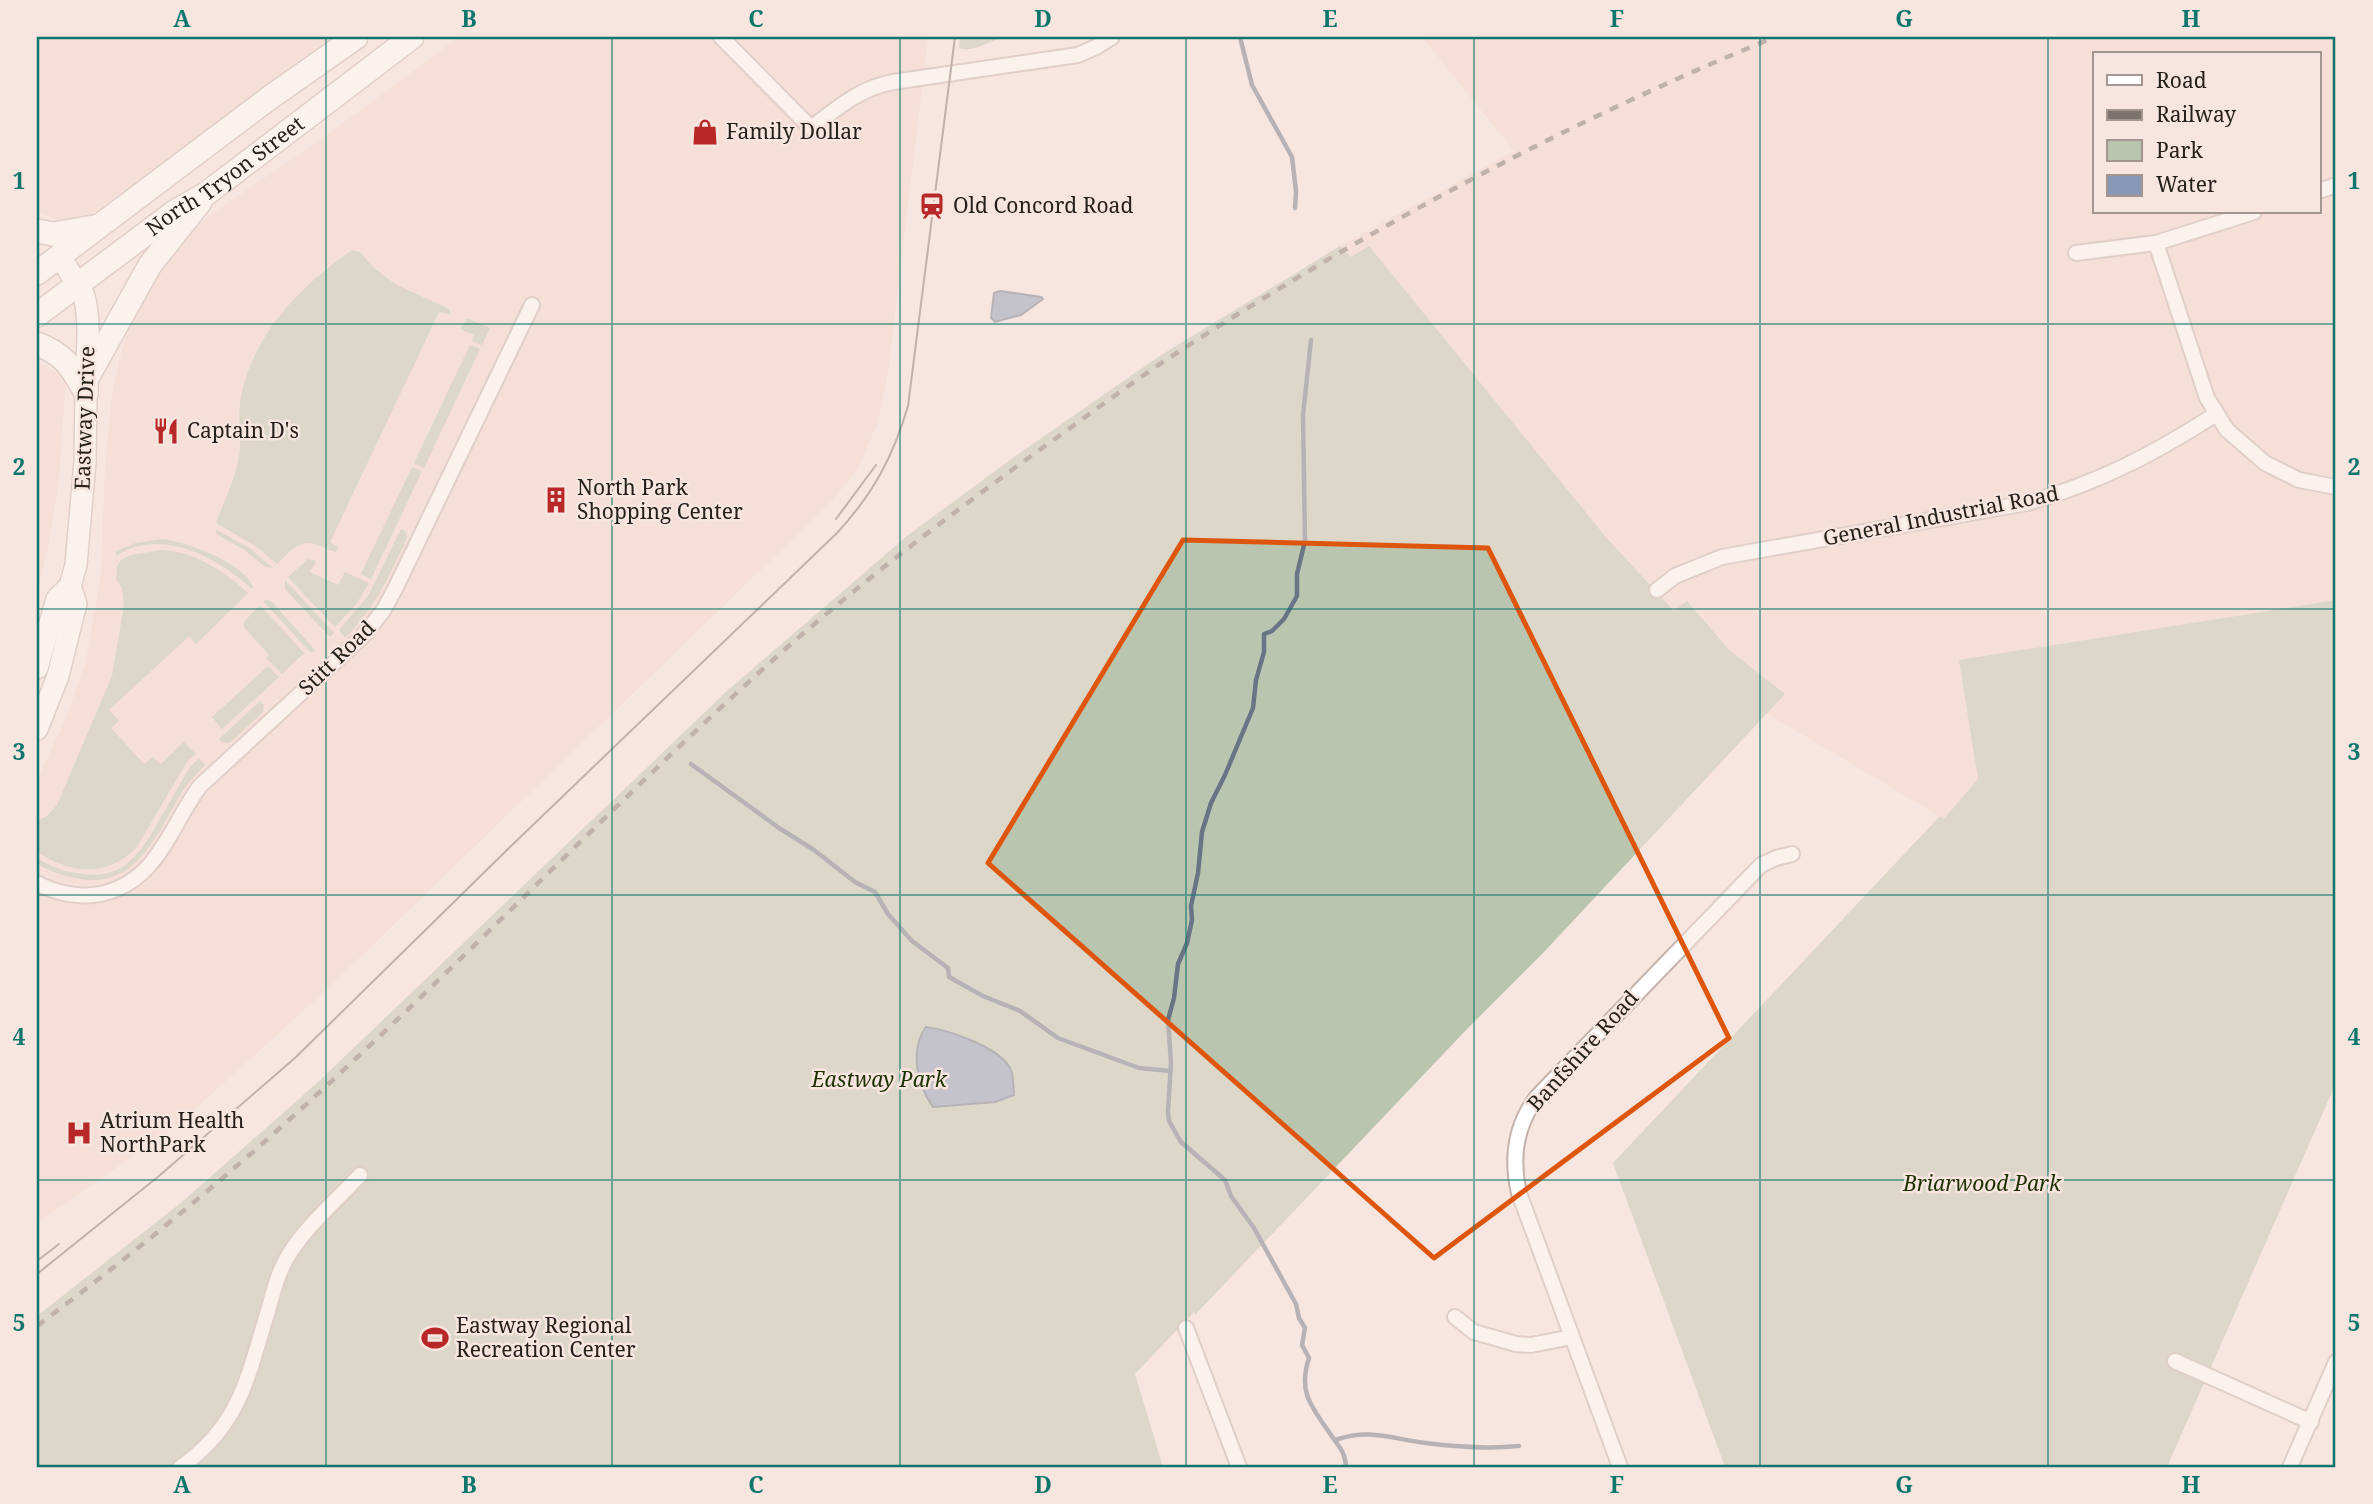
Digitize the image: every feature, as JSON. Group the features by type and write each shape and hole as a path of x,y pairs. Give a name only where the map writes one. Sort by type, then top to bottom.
{"main road":[{"name":"North Tryon Street","path":"37,273 268,99 356,37"},
{"name":"North Tryon Street","path":"37,315 176,211 205,194 406,40"},
{"path":"37,344 58,353 86,386 150,265 205,194"},
{"path":"37,231 62,234 100,225"},
{"name":"Eastway Drive","path":"37,668 57,600 70,586 76,565 82,514 87,312 84,296 60,256"},
{"name":"Eastway Drive","path":"37,729 58,676 76,604 70,586"}],"street":[{"path":"721,37 811,128 853,96 872,87 1078,55 1112,37"},
{"path":"2076,253 2156,243 2248,214"},
{"path":"2156,243 2207,398 2216,414 2236,439 2265,463 2300,480 2336,487"},
{"name":"Stitt Road","path":"37,883 69,895 91,895 113,891 148,869 200,786 374,624 395,589 532,305"},
{"name":"General Industrial Road","path":"1657,590 1675,576 1722,557 2027,503 2065,492 2164,447 2216,414"},
{"name":"Banfshire Road","path":"1620,1467 1519,1193 1514,1159 1520,1126 1536,1097 1732,893 1761,865 1792,854"},
{"path":"181,1467 209,1446 231,1416 250,1370 272,1295 287,1257 360,1175"},
{"path":"1455,1317 1474,1332 1516,1344 1531,1345 1572,1337"},
{"path":"1186,1328 1239,1467"},
{"path":"2175,1362 2311,1422"},
{"path":"2290,1467 2336,1362"}],"highlighted area":[{"path":"1183,540 1488,548 1729,1038 1434,1258 988,863"}],"shaded area":[{"path":"37,37 331,37 77,225 40,214 37,210"},
{"path":"459,37 928,37 888,373 878,422 858,468 832,501 323,993 175,1127 40,1221 37,1217 37,780 66,718 86,661 101,573 105,466 112,393 123,345 145,293 176,247 211,214 312,146"},
{"path":"1422,37 2336,37 2336,600 1959,660 1978,779 1944,819 1768,714 1340,246 1514,151"},
{"path":"37,362 66,377 59,479 37,593"}],"green space":[{"path":"960,37 1004,37 976,48 965,49 959,48"},
{"name":"Eastway Park","path":"1340,246 1351,257 1369,246 1605,536 1674,611 1687,601 1729,650 1785,694 1544,952 1135,1374 1163,1467 37,1467 37,1316 182,1202 317,1083 728,690 907,536 1158,357"},
{"path":"352,250 360,252 374,268 395,284 449,309 451,315 439,312 330,542 338,547 336,552 315,544 298,545 277,564 257,547 216,523 239,457 240,403 254,356 266,335 296,297 332,264"},
{"path":"467,318 490,328 482,345 472,341 474,335 460,329"},
{"path":"470,345 480,349 424,468 414,463"},
{"path":"412,467 422,471 371,579 361,574"},
{"path":"215,529 251,549 273,568 265,567 246,551 218,535"},
{"path":"401,529 405,531 407,538 388,578 365,615 345,638 339,630 368,596"},
{"path":"162,539 185,544 227,562 248,578 252,589 206,557 170,545 151,544 116,556 116,551 136,543"},
{"path":"161,550 197,558 229,577 248,593 196,644 189,636 109,710 119,721 111,728 144,764 153,757 161,764 184,742 196,754 188,760 137,847 113,864 101,868 63,865 37,852 37,821 47,816 57,805 112,676 124,605 122,588 116,579 117,566 121,560 131,555"},
{"path":"308,559 316,561 310,572 338,585 345,572 369,583 357,603 335,627 288,577"},
{"path":"285,580 334,633 330,637 285,589"},
{"path":"268,600 315,650 311,653 263,601"},
{"name":"Briarwood Park","path":"2336,600 2336,1083 2167,1467 1725,1467 1613,1163 1940,816 1944,819 1978,779 1959,660"},
{"path":"260,605 304,653 282,674 266,658 269,655 244,627 244,622"},
{"path":"268,666 279,677 222,729 212,717"},
{"path":"260,701 264,705 263,712 232,741 221,742 219,739"},
{"path":"199,758 205,765 184,789 147,849 136,862 122,872 107,878 88,880 62,875 37,864 37,858 65,870 98,875 121,868 139,852 190,767"}],"water":[{"path":"1000,291 1043,299 1021,315 995,322 991,318 994,293"},
{"path":"926,1027 959,1036 995,1053 1010,1068 1014,1095 995,1102 933,1107 923,1089 917,1057 921,1036"}],"waterway":[{"path":"1240,37 1252,85 1292,157 1295,208"},
{"path":"1311,340 1303,415 1305,541 1297,574 1297,596 1284,619 1272,631 1264,634 1264,652 1256,680 1253,708 1211,803 1202,832 1191,906 1192,920 1187,943 1178,964 1168,1020 1171,1062 1168,1112 1169,1121 1181,1142 1225,1180 1231,1196 1254,1228 1296,1304 1299,1318 1305,1328 1302,1345 1309,1358 1306,1391 1313,1409 1342,1451 1346,1467"},
{"path":"691,764 855,882 875,892 888,914 912,941 948,968 949,977 983,996 1020,1011 1058,1038 1139,1068 1170,1071"},
{"path":"1335,1440 1370,1435 1461,1446 1519,1446"}],"tram line":[{"path":"37,1274 159,1176 296,1057 837,533 861,504 896,442 908,406 955,37"},
{"path":"836,519 876,465"},
{"path":"37,1261 59,1244"}],"railway":[{"path":"37,1326 111,1270 289,1120 381,1035 666,759 783,651 884,567 988,487 1166,360 1387,225 1617,106 1775,37"}],"place":[{"name":"Family Dollar","path":"705,132"},
{"name":"Old Concord Road","path":"932,206"},
{"name":"Captain D's","path":"166,431"},
{"name":"North Park Shopping Center","path":"556,500"},
{"name":"Atrium Health NorthPark","path":"79,1133"},
{"name":"Eastway Regional Recreation Center","path":"435,1338"}]}
